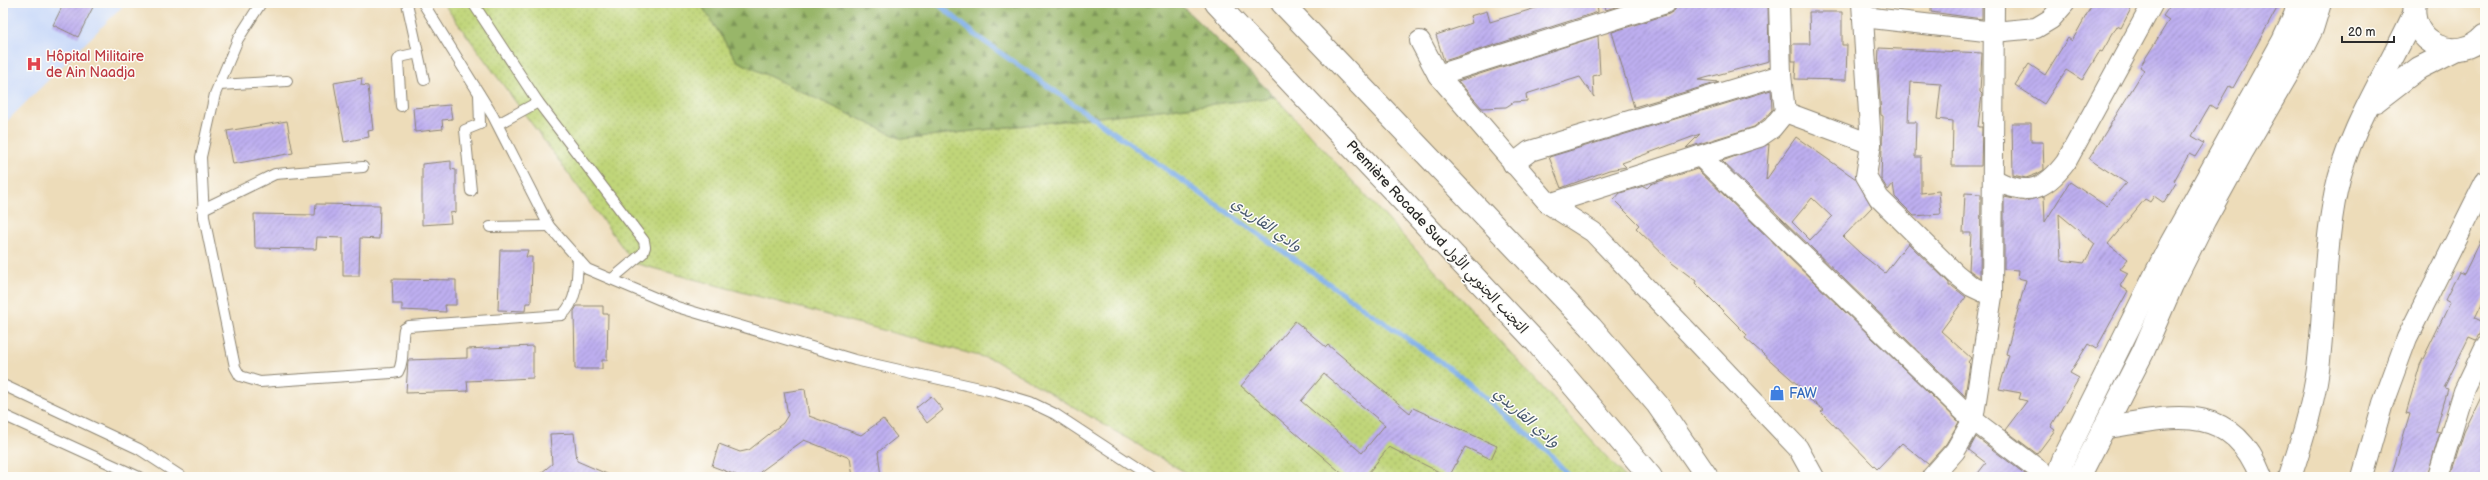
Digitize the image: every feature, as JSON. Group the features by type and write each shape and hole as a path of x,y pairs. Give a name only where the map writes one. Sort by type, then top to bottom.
{"main road":[{"name":"Première Rocade Sud التجنب الجنوبي الأول","path":"1216,3 1536,342 1651,477"},
{"path":"1282,3 1591,327 1657,404 1708,477"},
{"path":"2057,477 2063,460 2171,243 2282,42 2295,15 2298,3"},
{"path":"2079,477 2204,221 2301,51 2312,29 2320,3"},
{"path":"2414,9 2421,33 2428,40 2446,50 2455,50 2472,46 2485,36"},
{"path":"2290,477 2303,440 2318,369 2331,217 2336,190 2352,138 2414,9"},
{"path":"2365,111 2402,79 2455,50"},
{"path":"2104,428 2162,418 2208,420 2225,428 2234,436 2256,463 2261,477"}],"street":[{"path":"1438,76 1666,3"},
{"path":"1549,204 1759,136 1772,128 1785,112 1779,3"},
{"path":"1932,477 1954,451 1973,420 1992,296 1995,180 1994,3"},
{"path":"1992,296 1971,286 1879,198 1866,176 1871,144 1862,10 1994,32 2036,28 2051,19 2065,3"},
{"path":"1995,180 2009,188 2028,189 2045,184 2054,178 2066,162 2153,3"},
{"path":"1420,41 1438,76 1549,204 1593,232 1798,448 1814,477"},
{"path":"1513,164 1530,151 1782,75"},
{"path":"1785,112 1871,144"},
{"path":"1700,156 1973,420 2048,477"},
{"path":"2362,477 2383,404 2407,338 2485,182"},
{"path":"2438,477 2464,391 2485,347"}],"lane":[{"path":"260,3 238,39 219,85 201,157 204,209 235,367 240,376 260,382 398,372 401,366 404,329 409,326 562,315 568,310 576,288 578,258"},
{"path":"407,3 424,80"},
{"path":"423,3 498,124 549,226 587,268 677,307 855,360 993,391 1030,402 1055,414 1151,477"},
{"path":"473,3 538,102 644,242 646,247 643,253 612,279"},
{"path":"401,106 398,60 400,57 418,53"},
{"path":"219,85 287,81"},
{"path":"471,191 466,130 480,124 479,94"},
{"path":"498,124 538,102"},
{"path":"204,209 274,174 363,167"},
{"path":"490,227 549,226"},
{"path":"3,385 139,449 182,477"},
{"path":"3,415 139,477"}],"shaded area":[{"name":"Hôpital Militaire de Ain Naadja","path":"3,3 126,3 3,125"}],"green space":[{"path":"443,3 700,3 737,61 902,139 1275,97 1625,477 1193,477 994,360 634,263"},
{"path":"700,3 1179,3 1275,97 902,139 737,61"}],"building":[{"path":"64,3 95,3 78,37 53,25"},
{"path":"1552,3 1597,3 1598,12 1444,61 1436,35 1472,23 1470,16 1487,11 1490,22"},
{"path":"1604,3 1628,3 1606,10"},
{"path":"1677,3 1768,3 1769,61 1698,80 1719,82 1634,107 1612,32 1669,14 1675,10"},
{"path":"1931,3 1982,3 1982,19 1931,12"},
{"path":"2093,3 2134,3 2121,28 2117,26 2102,52 2100,51 2082,80 2066,70 2044,104 2015,85 2029,64 2045,75 2068,38 2072,41"},
{"path":"2172,3 2280,3 2233,88 2229,86 2216,109 2210,105 2192,136 2204,143 2195,157 2189,154 2174,181 2176,183 2164,203 2154,196 2150,202 2145,199 2108,244 2128,259 2120,269 2128,273 2120,286 2128,291 2096,349 2088,344 2070,373 2079,378 2051,427 2055,430 2037,454 2005,430 2027,401 2019,399 2021,393 1999,389 2009,355 2006,354 2026,280 2018,278 2019,270 2004,269 2004,197 2025,201 2044,196 2045,222 2070,182 2106,206 2126,183 2089,159 2144,70 2140,67 2169,20 2163,16","holes":["2059,214 2095,244 2084,263 2061,260"]},
{"path":"1809,12 1842,12 1842,45 1847,45 1846,80 1795,79 1796,61 1792,61 1792,44 1810,44"},
{"path":"1598,36 1600,74 1593,76 1594,97 1580,77 1526,94 1527,101 1514,102 1506,107 1482,108 1458,81"},
{"path":"1879,48 1982,53 1980,92 1982,94 1978,127 1982,127 1981,166 1952,166 1953,121 1937,119 1941,84 1910,82 1908,122 1916,122 1915,157 1921,157 1921,193 1939,191 1941,214 1914,216 1895,197 1893,184 1888,190 1881,179 1883,116 1881,115 1878,69"},
{"path":"362,78 361,85 368,86 373,130 368,131 369,137 344,142 334,83"},
{"path":"1771,90 1772,110 1754,127 1686,148 1700,134 1622,163 1626,167 1609,170 1561,188 1549,157"},
{"path":"450,105 452,119 442,120 443,129 415,132 413,108"},
{"path":"287,121 293,153 233,164 227,131"},
{"path":"2012,123 2031,123 2031,142 2043,142 2044,170 2026,178 2013,175"},
{"path":"1796,137 1856,179 1872,207 1843,237 1862,255 1885,273 1908,243 1949,283 1949,286 1952,286 1966,297 1941,331 1971,358 1968,362 1970,364 1965,396 1722,161 1769,144 1766,180","holes":["1812,198 1832,217 1810,240 1792,222"]},
{"path":"451,161 451,169 456,170 456,212 450,213 451,223 422,225 422,164"},
{"path":"1697,169 1959,422 1946,444 1928,464 1902,443 1877,469 1821,412 1824,410 1805,396 1807,393 1745,338 1747,335 1695,283 1696,281 1672,263 1636,228 1639,225 1614,200 1620,193 1644,186 1647,188 1651,184"},
{"path":"1965,193 1981,194 1980,278 1969,270 1971,233 1963,233"},
{"path":"316,204 380,205 379,239 360,238 359,276 343,276 343,238 317,237 316,249 255,248 254,214 315,215"},
{"path":"2485,231 2485,297 2475,318 2485,323 2476,340 2469,337 2444,388 2448,389 2436,431 2440,432 2427,477 2391,477 2410,414 2406,413 2420,365 2450,303 2445,300 2459,272 2464,274"},
{"path":"500,250 528,250 526,257 532,257 531,303 526,303 525,311 498,310"},
{"path":"392,279 456,280 456,305 445,305 446,312 402,310 402,304 393,304"},
{"path":"577,306 603,306 603,314 608,314 607,360 602,360 602,369 575,369 574,311"},
{"path":"1295,321 1326,347 1328,345 1410,413 1413,408 1497,446 1491,459 1465,447 1449,477 1389,447 1365,477 1346,477 1241,386","holes":["1324,374 1385,425 1362,453 1301,401"]},
{"path":"533,346 533,378 467,381 468,391 406,393 408,360 467,358 467,349"},
{"path":"805,389 809,416 861,435 883,419 897,437 878,452 881,477 853,477 850,458 804,440 760,472 762,477 741,477 712,466 719,444 740,452 749,450 783,423 788,415 784,392"},
{"path":"2485,389 2485,477 2450,477 2464,432"},
{"path":"931,396 943,410 927,423 916,408"},
{"path":"574,433 577,461 614,477 536,477 552,464 550,434"},
{"path":"1976,437 2029,477 1975,477 1986,463 1969,450"}],"waterway":[{"name":"وادي القاريدي","path":"937,3 978,37 1459,375 1549,453 1570,477"}],"place":[{"name":"Hôpital Militaire de Ain Naadja","path":"34,64"},
{"name":"FAW","path":"1777,393"}]}
